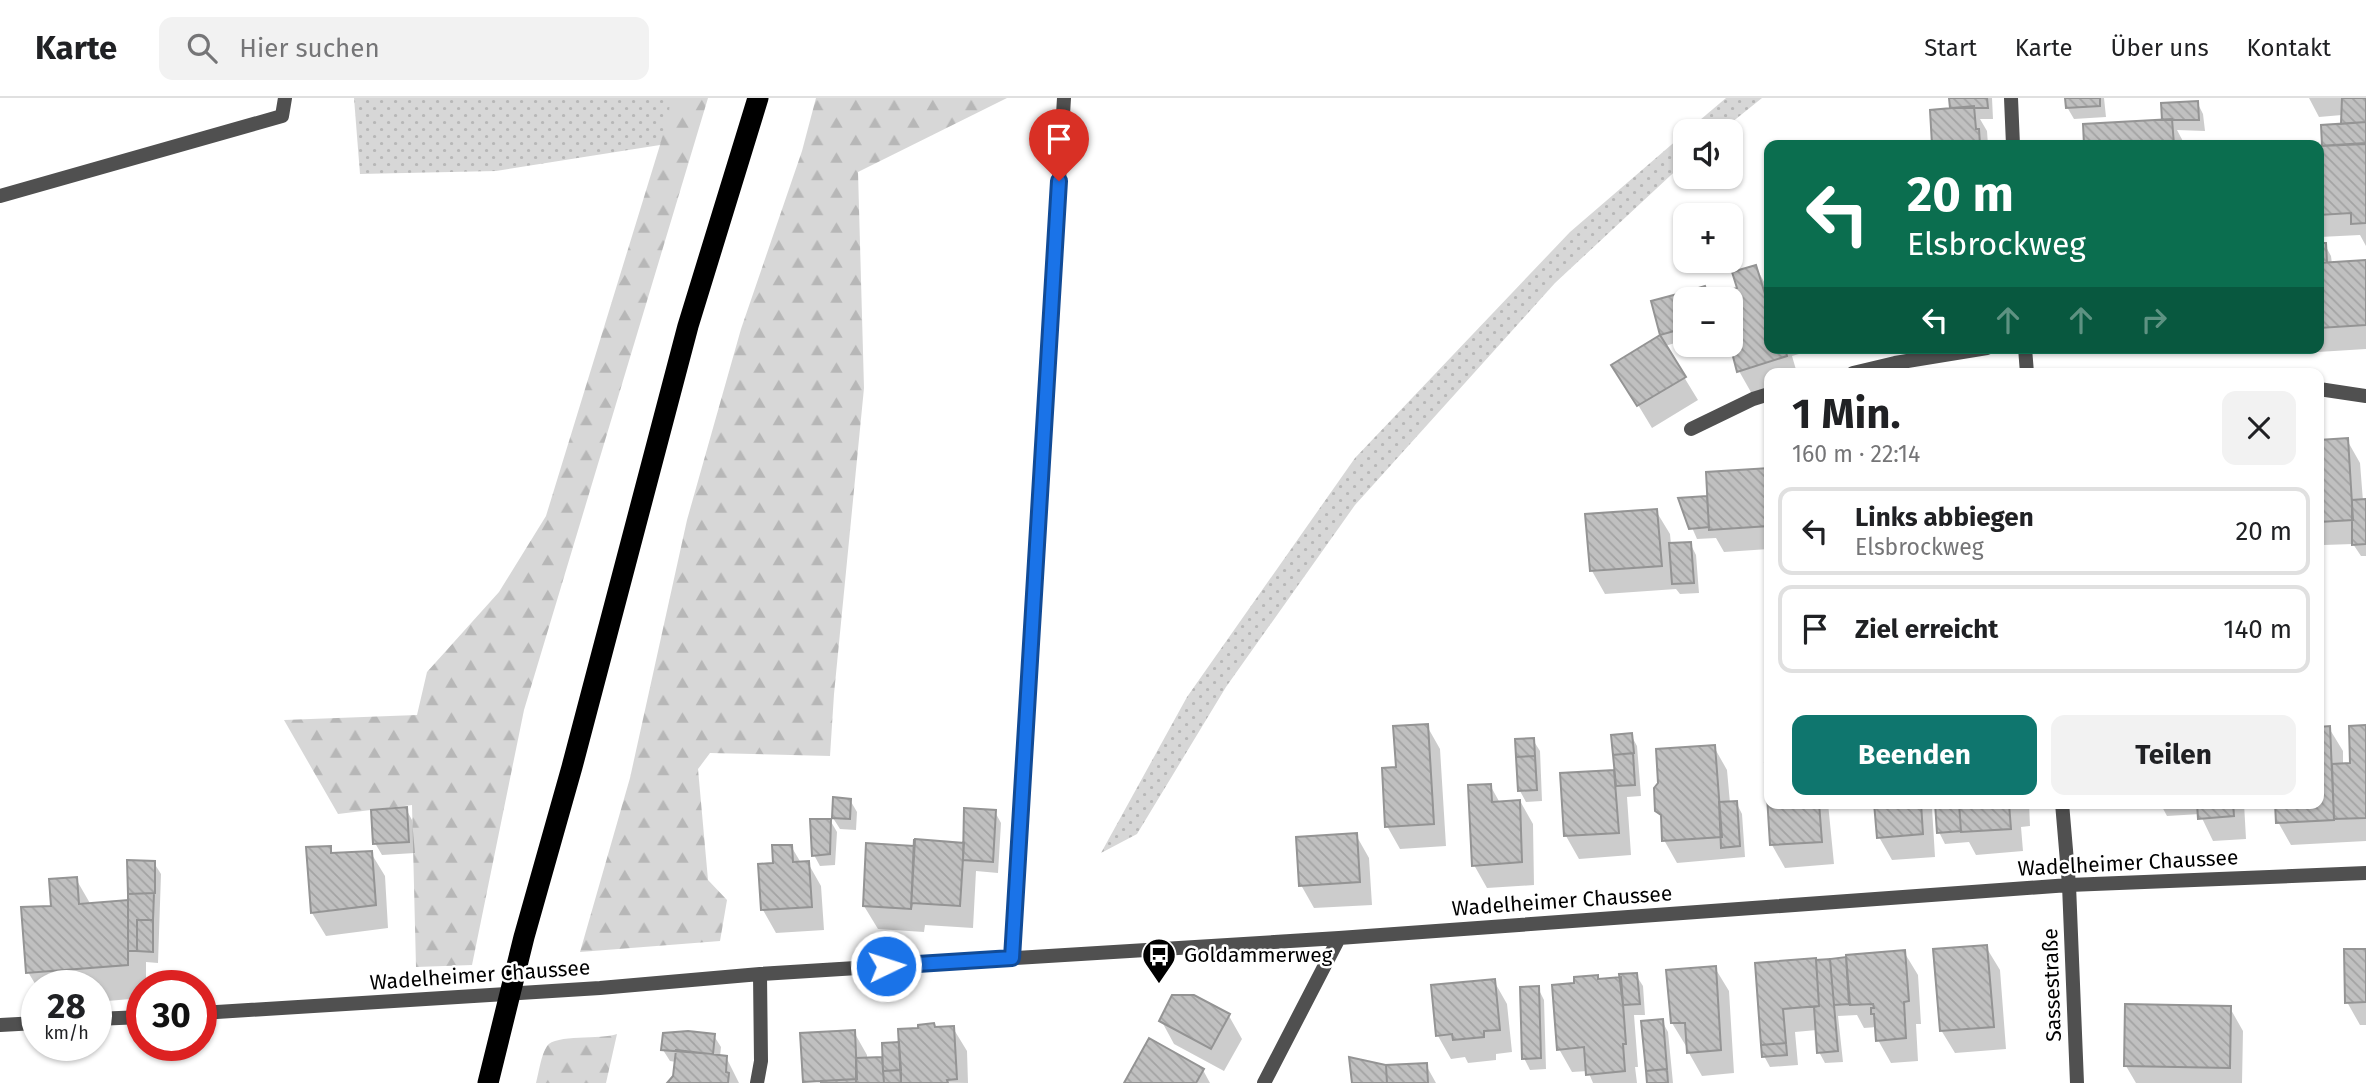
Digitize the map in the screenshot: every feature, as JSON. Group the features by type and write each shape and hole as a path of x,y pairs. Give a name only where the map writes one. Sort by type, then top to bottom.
{"highway":[{"path":"488,1083 524,937 576,754 688,326 758,98"}],"street":[{"path":"0,196 282,116 285,98"},
{"path":"1012,958 1063,98"},
{"path":"2011,98 2013,140"},
{"path":"1874,368 1950,354"},
{"path":"2324,390 2366,396"},
{"path":"1691,429 1753,398 1764,395"},
{"name":"Sassestraße","path":"2063,809 2069,885 2077,1083"},
{"name":"Wadelheimer Chaussee","path":"217,1012 600,988 760,974 1339,938 2069,885 2366,873"},
{"path":"1264,1083 1339,938"},
{"path":"757,1083 761,1061 760,974"},
{"path":"0,1025 21,1024"}],"green space":[{"path":"354,98 675,98 660,145 496,171 360,174"},
{"path":"672,98 708,98 524,710 472,965 416,967 412,805 338,814 284,720 417,715 427,672 499,592 546,516"},
{"path":"816,98 1007,98 858,172 864,388 830,756 710,753 698,769 708,880 727,900 720,941 580,952 630,778 687,520 741,329 802,151"},
{"path":"1726,98 1762,98 1736,119 1701,119"},
{"path":"1673,143 1673,173 1555,283 1355,505 1226,687 1137,834 1101,853 1187,697 1355,458 1570,232"},
{"path":"617,1034 606,1083 536,1083 543,1054 552,1042"}],"building":[{"path":"1949,98 1987,98 1988,108 1950,108"},
{"path":"2065,98 2100,98 2100,106 2066,108"},
{"path":"2342,98 2366,98 2366,122 2341,124"},
{"path":"2198,101 2199,120 2162,120 2161,103"},
{"path":"1974,106 1976,129 1979,129 1980,140 1932,140 1930,110"},
{"path":"2172,119 2174,140 2084,140 2083,124"},
{"path":"2366,122 2366,144 2324,146 2321,125"},
{"path":"2366,143 2366,223 2351,224 2351,213 2324,215 2324,146"},
{"path":"2324,243 2326,243 2327,263 2324,263"},
{"path":"2366,260 2366,325 2324,328 2324,263"},
{"path":"1756,265 1764,291 1764,354 1787,356 1737,372 1733,357 1743,357 1743,287 1737,287 1732,273 1743,273 1743,269"},
{"path":"1673,295 1673,331 1660,335 1651,301"},
{"path":"1660,335 1686,377 1637,406 1611,365"},
{"path":"2348,438 2353,520 2324,522 2324,440"},
{"path":"1764,468 1764,526 1709,530 1706,472"},
{"path":"1707,496 1709,527 1689,529 1678,498"},
{"path":"2366,499 2366,544 2352,545 2352,500"},
{"path":"1657,509 1662,566 1590,571 1585,514"},
{"path":"1691,542 1694,583 1672,584 1669,543"},
{"path":"1428,724 1434,824 1385,827 1382,768 1396,767 1393,726"},
{"path":"2366,725 2366,818 2334,819 2332,764 2350,763 2349,726"},
{"path":"2330,726 2334,820 2276,823 2275,809 2324,809 2324,727"},
{"path":"1632,733 1634,753 1613,755 1611,735"},
{"path":"1534,738 1535,756 1516,757 1515,739"},
{"path":"1715,745 1722,837 1662,841 1661,815 1655,811 1654,788 1658,783 1656,749"},
{"path":"1633,753 1635,785 1616,786 1613,755"},
{"path":"1535,756 1537,790 1518,791 1516,757"},
{"path":"1614,770 1619,833 1564,836 1560,773"},
{"path":"1491,784 1492,802 1520,800 1522,862 1472,866 1468,785"},
{"path":"833,797 851,799 850,819 832,818"},
{"path":"1737,801 1740,846 1721,848 1719,802"},
{"path":"407,807 409,842 373,844 371,810"},
{"path":"964,808 996,810 993,862 963,860"},
{"path":"1768,809 1819,809 1822,842 1770,845"},
{"path":"1875,809 1921,809 1923,834 1877,838"},
{"path":"1935,809 1959,809 1961,831 1937,833"},
{"path":"1959,809 2009,809 2011,829 1961,832"},
{"path":"2197,809 2233,809 2234,816 2198,819"},
{"path":"810,819 831,819 830,854 812,856"},
{"path":"1357,833 1360,882 1299,886 1296,837"},
{"path":"915,839 964,843 960,906 912,903 911,909"},
{"path":"866,843 914,846 911,909 863,906"},
{"path":"772,845 792,845 793,862 809,861 812,907 761,910 758,864 773,863"},
{"path":"331,846 331,853 372,851 376,905 311,913 306,847"},
{"path":"127,860 155,861 155,893 128,894"},
{"path":"77,877 79,904 128,900 128,965 26,970 21,907 51,906 49,879"},
{"path":"154,893 153,920 137,920 137,951 128,951 128,894"},
{"path":"137,920 153,920 153,952 137,951"},
{"path":"1987,945 1994,1027 1940,1031 1933,949"},
{"path":"2344,949 2366,949 2366,1002 2345,1003"},
{"path":"1905,950 1909,1001 1904,1002 1906,1038 1876,1041 1874,1014 1871,1014 1873,1004 1850,1005 1846,955"},
{"path":"1846,957 1849,1004 1834,1005 1830,959"},
{"path":"1816,958 1819,1006 1783,1009 1786,1043 1761,1045 1755,963"},
{"path":"1830,959 1838,1051 1817,1053 1814,1007 1819,1006 1816,960"},
{"path":"1716,966 1721,1050 1687,1053 1685,1023 1671,1023 1666,970"},
{"path":"1637,973 1640,1004 1623,1005 1619,974"},
{"path":"1598,975 1598,979 1621,977 1626,1044 1623,1044 1625,1071 1586,1075 1584,1047 1557,1050 1552,985 1574,983 1574,977"},
{"path":"1495,979 1500,1030 1484,1031 1484,1037 1453,1040 1452,1034 1436,1036 1431,985"},
{"path":"1539,986 1541,1058 1522,1059 1520,987"},
{"path":"1172,995 1194,995 1230,1014 1211,1049 1159,1021"},
{"path":"2125,1004 2231,1006 2230,1068 2124,1066"},
{"path":"1663,1019 1667,1069 1646,1071 1641,1021"},
{"path":"934,1023 935,1027 954,1026 957,1079 947,1080 948,1083 901,1083 898,1029 918,1028 918,1025"},
{"path":"855,1030 857,1079 803,1082 800,1033"},
{"path":"688,1031 715,1034 713,1054 661,1050 663,1033"},
{"path":"1149,1038 1204,1069 1196,1083 1124,1083"},
{"path":"899,1042 901,1070 883,1071 882,1043"},
{"path":"1786,1043 1787,1055 1762,1057 1761,1045"},
{"path":"676,1050 727,1056 728,1083 667,1083 673,1076"},
{"path":"882,1057 884,1083 856,1083 856,1058"},
{"path":"1349,1057 1386,1065 1387,1083 1352,1083"},
{"path":"1427,1063 1428,1083 1387,1083 1386,1065"},
{"path":"1667,1069 1668,1083 1647,1083 1646,1071"},
{"path":"901,1070 901,1083 884,1083 883,1071"},
{"path":"856,1079 856,1083 821,1083 821,1081"}],"place":[{"name":"Goldammerweg","path":"1159,985"}],"route":[{"path":"886,966 1012,958 1059,181"}]}
